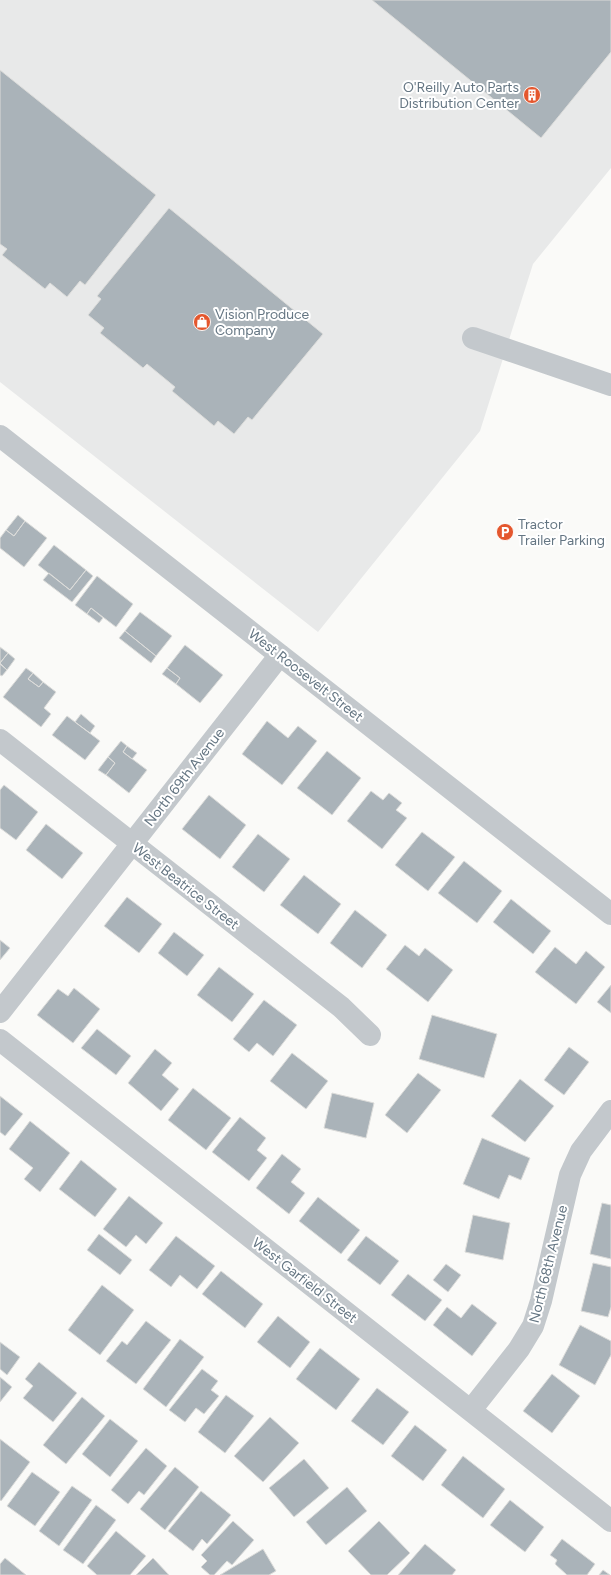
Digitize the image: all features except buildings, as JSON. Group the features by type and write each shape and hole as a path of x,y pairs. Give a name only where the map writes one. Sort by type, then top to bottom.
{"street":[{"path":"473,338 611,385"},
{"name":"West Roosevelt Street","path":"0,436 611,914"},
{"name":"North 69th Avenue","path":"0,1012 280,655"},
{"name":"West Beatrice Street","path":"0,740 341,1007 370,1035"},
{"name":"West Garfield Street","path":"0,1040 611,1521"},
{"name":"North 68th Avenue","path":"471,1410 519,1349 533,1326 542,1301 570,1175 581,1151 611,1111"}],"shaded area":[{"path":"0,0 611,0 611,168 533,264 480,431 318,632 0,382"}],"place":[{"name":"O'Reilly Auto Parts Distribution Center","path":"532,95"},
{"name":"Vision Produce Company","path":"202,322"},
{"name":"Tractor Trailer Parking","path":"505,532"}]}
